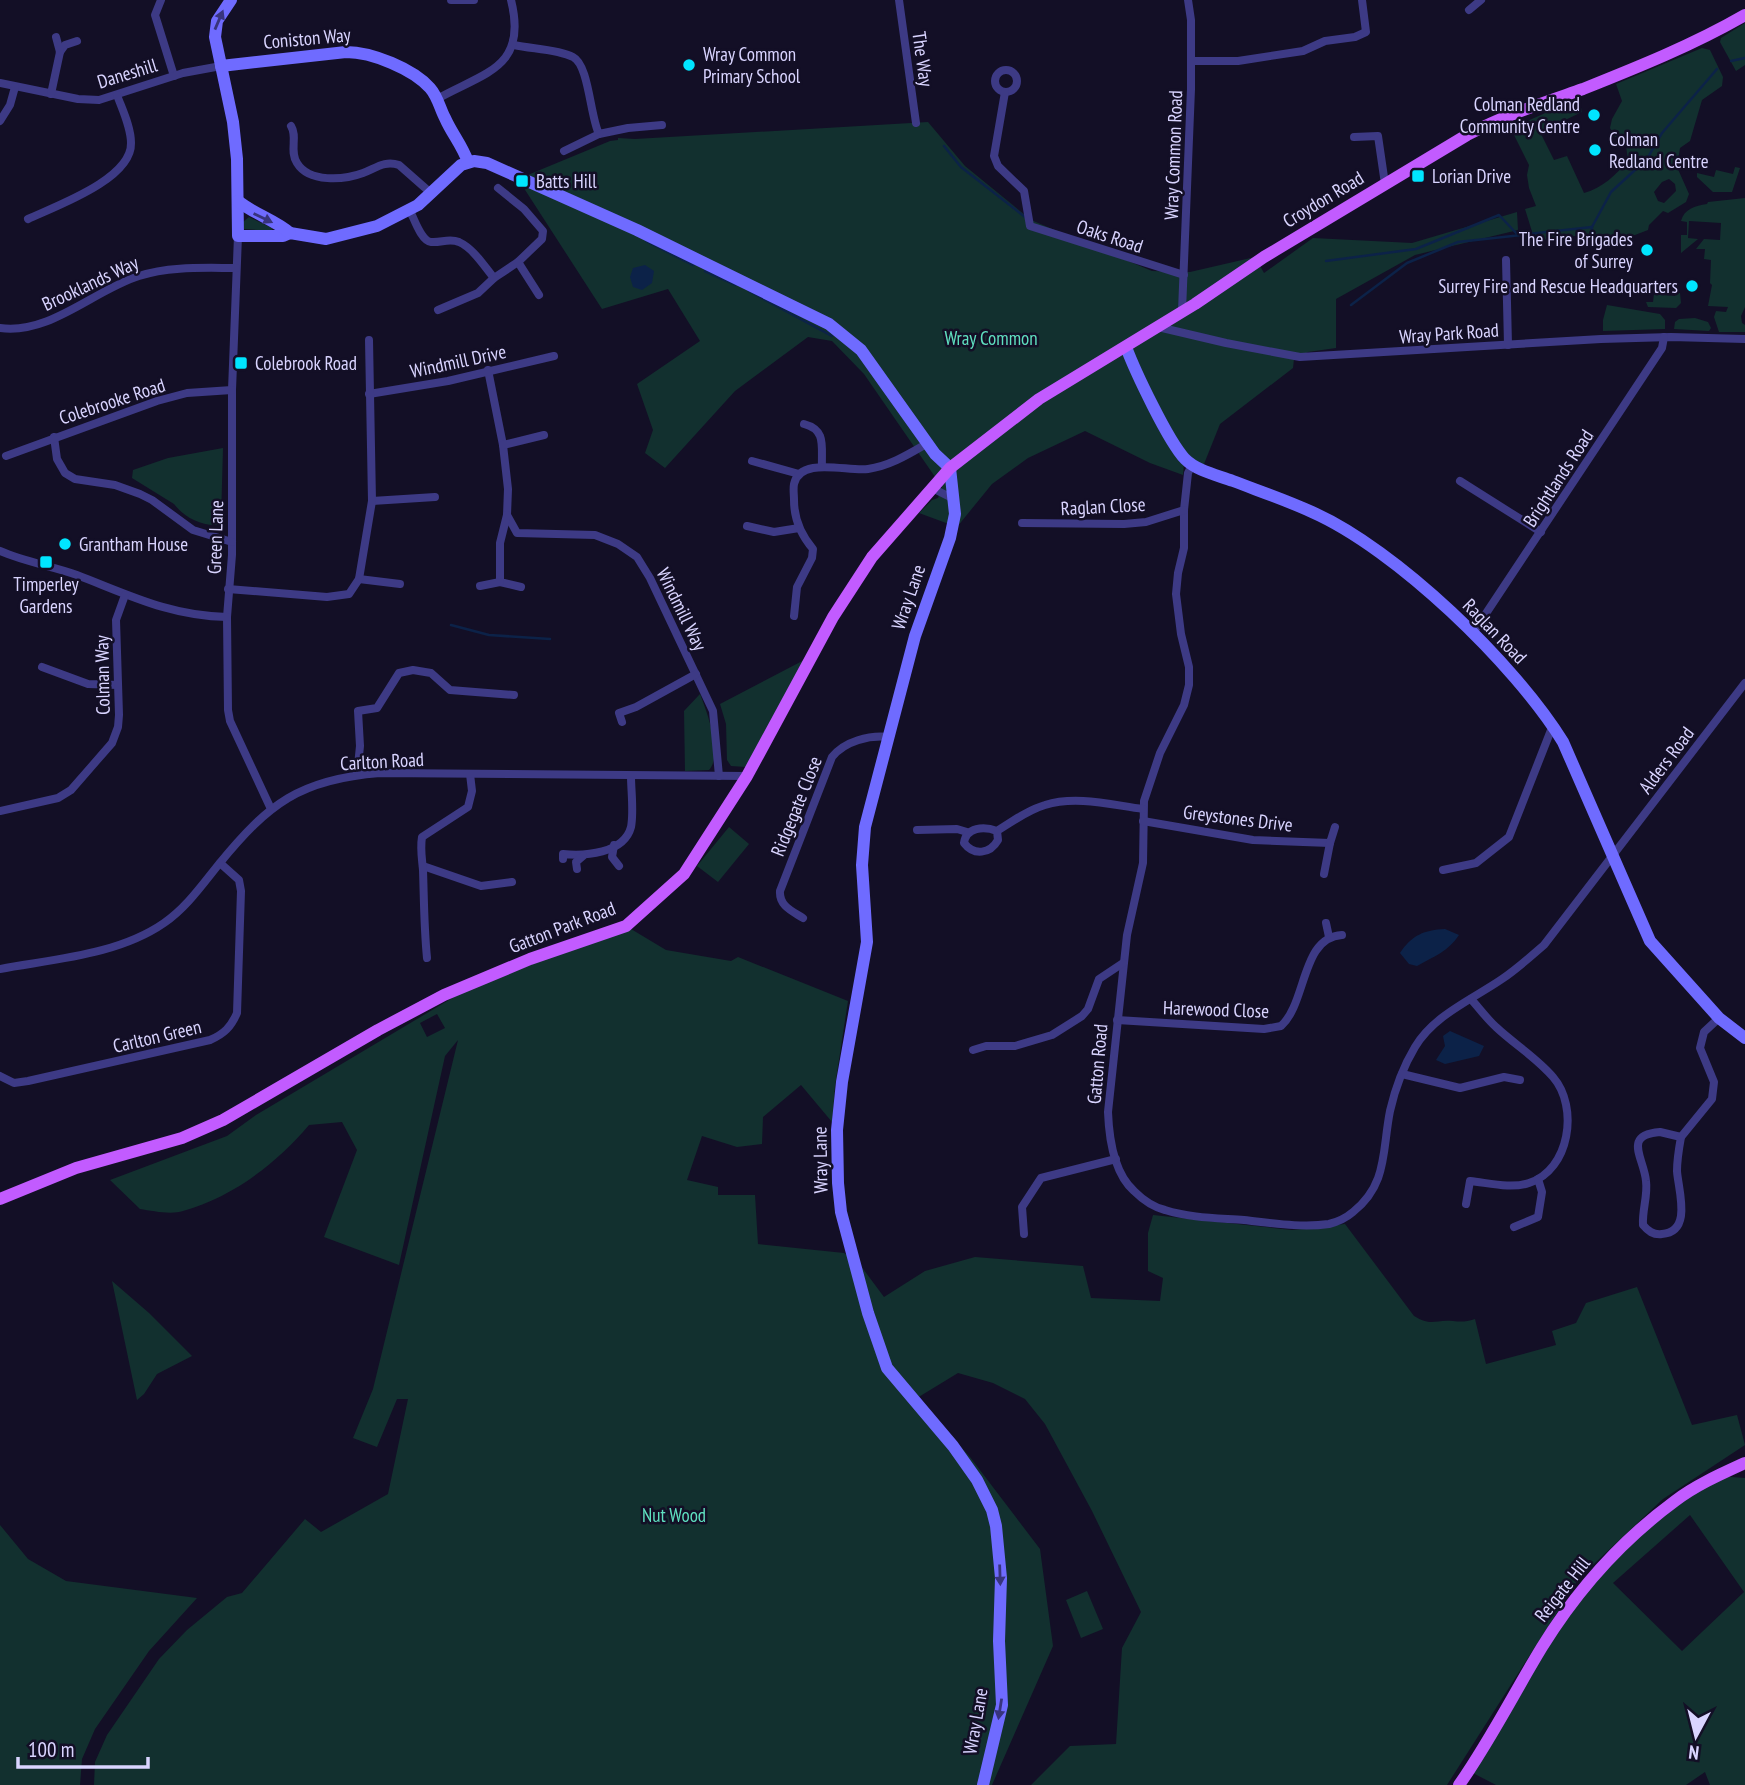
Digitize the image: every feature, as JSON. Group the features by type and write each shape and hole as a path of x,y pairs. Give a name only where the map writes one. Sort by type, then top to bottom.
{"main road":[{"name":"Croydon Road","path":"950,468 1028,406 1182,312 1264,257 1500,118 1582,89 1682,48 1745,15"},
{"name":"Gatton Park Road","path":"0,1199 76,1168 182,1138 223,1120 444,995 530,959 626,926 684,874 747,776 833,617 872,557 950,468"},
{"name":"Reigate Hill","path":"1459,1785 1544,1644 1588,1584 1632,1537 1676,1500 1745,1463"}],"street":[{"path":"161,0 155,15 174,76"},
{"path":"231,0 220,15 215,29 215,43 233,122 238,236 283,236 290,233"},
{"path":"451,0 474,0"},
{"path":"437,99 484,75 507,57 514,45 516,31 511,0"},
{"name":"The Way","path":"899,0 916,123"},
{"name":"Wray Common Road","path":"1182,312 1192,61 1188,0"},
{"path":"1192,61 1238,61 1303,51 1325,41 1355,37 1366,32 1362,0"},
{"path":"1469,10 1481,0"},
{"path":"56,37 60,52"},
{"path":"51,94 60,52 65,45 77,41"},
{"path":"514,45 577,59 582,68 599,134"},
{"name":"Coniston Way","path":"221,66 359,52 378,57 418,78 431,89 462,145 468,162"},
{"name":"Daneshill","path":"0,83 51,94 99,100 174,76 221,66"},
{"path":"0,121 10,105 15,87"},
{"name":"Oaks Road","path":"1005,92 994,156 998,166 1024,191 1029,223 1035,229 1184,275"},
{"path":"28,219 92,189 127,159 131,140 117,95"},
{"path":"564,151 599,134 662,125"},
{"path":"291,126 294,133 293,156 308,173 339,178 364,173 393,162 399,164 432,194"},
{"path":"1354,137 1378,136 1385,184"},
{"path":"238,201 253,213 290,233 314,239 338,237 377,226 410,211 432,194 454,169 468,162 487,163 637,230 829,324 860,350 928,443 950,468"},
{"path":"438,310 478,293 518,262 542,239 544,231 524,209 498,188"},
{"path":"410,211 425,239 431,242 460,242 494,278"},
{"name":"Green Lane","path":"238,236 232,390 232,542 227,617 228,710 230,721 271,808"},
{"path":"1506,260 1508,345"},
{"path":"518,262 539,295"},
{"name":"Brooklands Way","path":"0,328 19,329 44,322 130,279 150,272 236,268"},
{"name":"Wray Park Road","path":"1158,327 1300,357 1664,337 1745,339"},
{"name":"Brightlands Road","path":"1473,634 1662,348 1664,337"},
{"path":"228,589 327,597 349,594 359,579 372,501 369,340"},
{"path":"1126,347 1167,431 1181,455 1192,465"},
{"name":"Windmill Drive","path":"369,394 448,381 554,356"},
{"path":"488,370 503,445 508,489 507,515 500,543 500,582"},
{"name":"Colebrooke Road","path":"6,456 157,401 187,393 232,390"},
{"path":"804,424 815,427 821,434 822,467"},
{"path":"503,445 544,435"},
{"path":"54,437 57,458 65,474 75,479 115,485 140,494 193,530 232,542"},
{"path":"794,616 797,587 812,558 813,550 802,537 794,507 794,483 799,474 811,468 822,467 867,469 902,458 928,443"},
{"path":"752,461 799,474"},
{"name":"Gatton Road","path":"1192,465 1188,472 1184,548 1178,573 1176,601 1189,667 1189,685 1184,705 1160,753 1143,809 1143,863 1123,963 1108,1112 1116,1159 1123,1178 1131,1189 1163,1210 1198,1216 1303,1226 1331,1223 1345,1218 1362,1204 1379,1179 1390,1111 1402,1074 1416,1045 1455,1008 1521,965 1544,945 1613,856"},
{"name":"Raglan Road","path":"1192,465 1327,519 1404,572 1473,634 1521,685 1553,725 1574,763 1650,941 1719,1018 1745,1038"},
{"name":"Wray Lane","path":"950,468 956,504 950,538 915,636 865,827 863,865 867,942 842,1082 837,1130 839,1195 867,1312 887,1368 953,1446 977,1480 996,1526 1001,1578 999,1641 1002,1705 983,1785"},
{"path":"1460,481 1541,532"},
{"path":"932,488 950,497 956,504"},
{"path":"372,501 435,497"},
{"name":"Raglan Close","path":"1022,523 1124,524 1146,522 1184,510"},
{"path":"500,543 517,533 507,515"},
{"path":"747,526 774,532 799,528"},
{"name":"Windmill Way","path":"517,533 595,535 618,544 637,557 650,578 713,711 719,776"},
{"path":"0,551 75,574 125,595 179,613 227,617"},
{"path":"359,579 400,584"},
{"path":"480,586 500,582 521,587"},
{"name":"Colman Way","path":"0,811 58,798 71,790 109,747 119,721 116,620 125,595"},
{"path":"42,667 88,684 118,685"},
{"path":"357,775 360,746 353,711 377,708 399,673 413,670 431,673 450,690 514,695"},
{"path":"618,713 636,707 696,674"},
{"name":"Alders Road","path":"1613,856 1745,683"},
{"path":"1443,870 1476,863 1509,837 1553,725"},
{"name":"Ridgegate Close","path":"803,918 783,904 780,891 832,757 840,748 863,738 889,737"},
{"path":"427,958 423,920 423,866 420,853 422,837 468,807 472,791 470,774"},
{"name":"Carlton Road","path":"0,969 102,949 163,924 186,904 243,835 271,808 316,784 357,775 747,776"},
{"path":"563,859 563,854 583,856 602,852 625,837 631,828 631,776"},
{"path":"997,831 1043,805 1059,801 1143,809"},
{"name":"Greystones Drive","path":"1143,821 1253,840 1330,843"},
{"path":"1324,874 1335,827"},
{"path":"917,830 957,829 967,832 988,828 997,831"},
{"path":"967,832 964,842 966,846 979,852 990,850 995,845 999,836 997,831"},
{"path":"614,845 612,857 619,866"},
{"path":"577,869 576,862 583,856"},
{"name":"Carlton Green","path":"0,1076 14,1083 28,1082 210,1040 231,1026 237,1013 241,891 239,880 220,863"},
{"path":"423,866 481,886 512,882"},
{"path":"1326,923 1329,937 1342,935"},
{"name":"Harewood Close","path":"1117,1020 1264,1029 1282,1026 1291,1014 1317,948 1329,937"},
{"path":"973,1050 986,1046 1015,1046 1052,1035 1082,1016 1088,1009 1099,979 1123,963"},
{"path":"1466,1204 1470,1181 1511,1186 1528,1184 1538,1179 1555,1161 1563,1146 1568,1115 1566,1102 1553,1077 1494,1025 1471,999"},
{"path":"1681,1137 1660,1132 1645,1134 1638,1145 1637,1151 1646,1179 1643,1224 1651,1233 1666,1234 1681,1217 1682,1201 1677,1174 1681,1137 1712,1099 1714,1082 1700,1048 1704,1032 1719,1018"},
{"path":"1402,1074 1460,1088 1504,1077 1520,1080"},
{"path":"1024,1234 1022,1206 1041,1178 1116,1159"},
{"path":"1514,1227 1538,1217 1542,1192 1538,1179"}],"green space":[{"path":"1745,23 1745,65 1736,71 1720,42 1721,38"},
{"path":"1702,48 1710,50 1723,77 1722,86 1702,100 1690,141 1680,148 1677,167 1689,194 1686,202 1668,213 1663,211 1649,225 1648,230 1635,235 1623,237 1620,233 1596,238 1581,235 1549,240 1534,238 1525,209 1536,206 1529,188 1529,165 1512,131 1516,126 1579,98 1582,112 1540,132 1554,160 1567,156 1584,193 1591,191 1608,180 1628,161 1625,137 1615,137 1610,128 1622,101 1616,84","holes":["1669,179 1675,184 1676,191 1664,203 1658,201 1654,192 1662,182"]},
{"name":"Wray Common","path":"928,122 965,166 1031,220 1152,271 1190,272 1255,257 1264,273 1313,238 1412,243 1517,212 1518,230 1415,255 1336,299 1336,348 1308,352 1294,359 1293,368 1220,424 1204,464 1184,464 1183,475 1150,463 1085,431 1028,458 992,484 957,527 919,513 932,500 938,498 942,487 864,374 832,341 808,337 735,391 665,468 645,453 653,430 637,384 700,341 668,289 602,309 518,179 618,138"},
{"path":"1735,167 1740,168 1732,192 1713,192 1697,177 1697,173 1714,177 1716,170 1733,174"},
{"path":"1745,198 1745,307 1741,316 1745,332 1719,332 1714,317 1716,311 1726,312 1728,307 1708,306 1712,285 1711,260 1704,259 1705,249 1696,249 1704,239 1720,240 1721,223 1689,221 1688,238 1698,239 1681,253 1681,235 1687,235 1687,222 1681,221 1687,211 1694,207 1708,202"},
{"path":"249,217 272,228 272,231 244,229 243,222"},
{"path":"1680,293 1681,303 1676,308 1648,307 1646,302 1653,302 1654,294 1675,296"},
{"path":"1607,305 1660,314 1665,320 1665,329 1603,331"},
{"path":"1695,318 1708,322 1711,328 1709,331 1674,329 1675,322 1679,319"},
{"path":"223,448 221,520 217,525 193,520 174,504 132,478 133,470 168,458"},
{"path":"808,658 746,767 731,766 727,760 726,724 720,704"},
{"path":"700,694 712,733 713,763 709,770 685,771 684,711"},
{"path":"729,827 749,844 718,882 697,866"},
{"name":"Nut Wood","path":"626,926 666,950 731,961 738,957 848,1001 832,1122 801,1085 763,1117 762,1144 737,1147 702,1136 687,1180 718,1187 718,1195 755,1195 758,1244 844,1253 858,1262 884,1297 925,1271 975,1257 1083,1266 1091,1298 1160,1301 1163,1278 1148,1271 1148,1233 1153,1215 1292,1230 1345,1224 1414,1316 1430,1322 1475,1319 1486,1364 1556,1345 1552,1331 1576,1323 1586,1303 1637,1287 1692,1425 1737,1415 1745,1445 1663,1499 1579,1578 1447,1785 1031,1785 1070,1746 1116,1744 1122,1648 1141,1612 1092,1511 1045,1424 1025,1399 993,1383 958,1373 917,1398 970,1457 1040,1549 1053,1646 992,1785 94,1785 95,1762 107,1735 159,1659 187,1630 227,1597 242,1593 305,1519 321,1532 388,1494 408,1399 397,1399 377,1447 353,1438 373,1389 458,1040 445,1056 399,1265 324,1237 357,1150 342,1122 309,1125 283,1153 253,1177 219,1197 183,1211 168,1213 140,1209 110,1180 227,1136 256,1115 459,994","holes":["437,1014 445,1028 427,1037 420,1023"]},
{"path":"112,1281 192,1356 157,1374 137,1400"},
{"path":"1718,1476 1745,1478 1745,1785 1710,1785 1705,1772 1686,1785 1496,1785 1469,1771 1544,1644 1632,1537","holes":["1690,1515 1744,1592 1682,1651 1613,1583"]},
{"path":"0,1525 28,1559 66,1581 197,1598 149,1651 95,1729 82,1759 80,1785 0,1785"},
{"path":"1087,1591 1103,1629 1081,1638 1066,1600"}],"water":[{"path":"645,265 654,271 652,283 642,290 633,287 630,277 633,268"},
{"path":"1445,929 1459,935 1446,949 1417,966 1409,964 1400,953 1419,935"},
{"path":"1450,1031 1484,1046 1479,1056 1445,1064 1436,1060 1445,1046 1443,1036"}],"waterway":[{"path":"1731,61 1745,58"},
{"path":"1591,238 1592,227 1611,192 1647,159 1662,133 1717,69"},
{"path":"944,146 961,167 1025,217"},
{"path":"1326,261 1416,249 1499,215 1517,234"},
{"path":"1351,305 1407,263 1458,242 1592,227"},
{"path":"646,241 693,265"},
{"path":"705,271 736,285"},
{"path":"749,291 832,336"},
{"path":"451,625 489,635 550,639"}],"place":[{"name":"Wray Common Primary School","path":"689,65"},
{"name":"Colman Redland Community Centre","path":"1594,115"},
{"name":"Colman Redland Centre","path":"1595,150"},
{"name":"Lorian Drive","path":"1418,176"},
{"name":"Batts Hill","path":"522,181"},
{"name":"The Fire Brigades of Surrey","path":"1647,250"},
{"name":"Surrey Fire and Rescue Headquarters","path":"1692,286"},
{"name":"Colebrook Road","path":"241,363"},
{"name":"Grantham House","path":"65,544"},
{"name":"Timperley Gardens","path":"46,562"}]}
